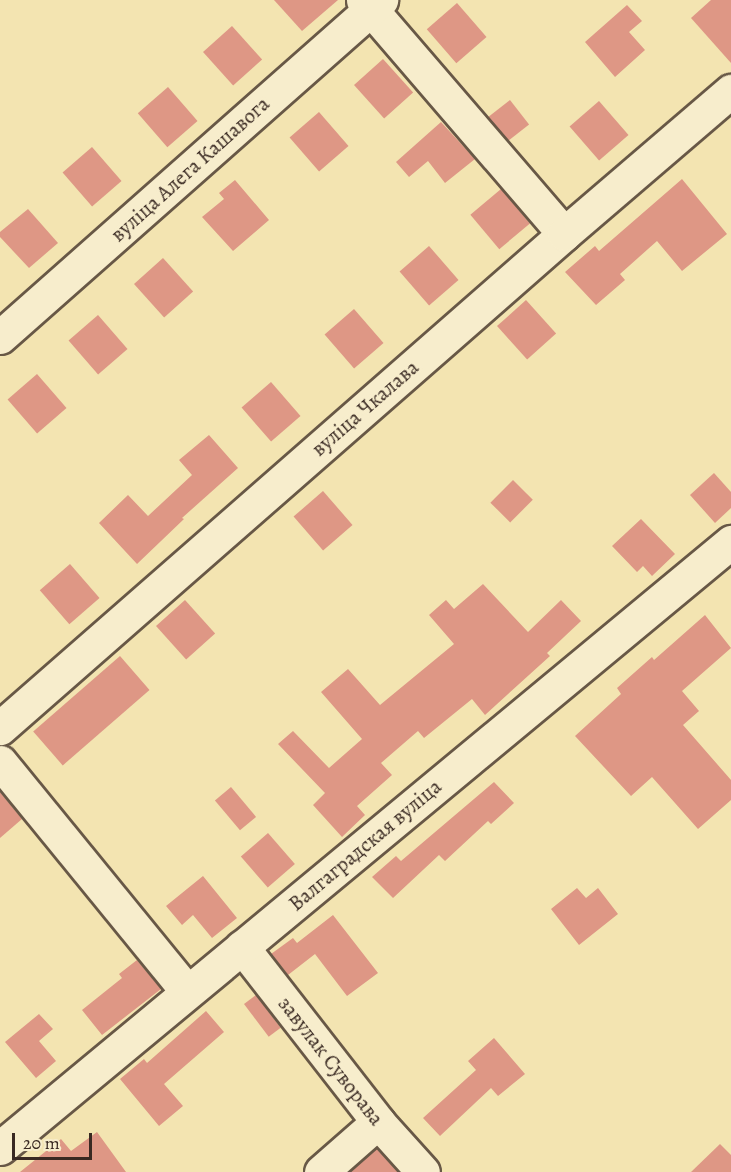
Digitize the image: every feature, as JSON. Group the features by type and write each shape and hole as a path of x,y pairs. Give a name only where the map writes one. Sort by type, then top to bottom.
{"street":[{"path":"372,3 564,234"},
{"name":"вуліца Алега Кашавога","path":"0,337 372,3"},
{"name":"вуліца Чкалава","path":"0,728 564,234 731,91"},
{"name":"Валгаградская вуліца","path":"0,1148 186,991 731,542"},
{"path":"0,762 186,991"},
{"name":"завулак Суворава","path":"242,947 378,1122 423,1172"},
{"path":"321,1172 378,1122"}],"building":[{"path":"274,0 338,0 302,31"},
{"path":"711,0 731,0 731,63 691,18"},
{"path":"457,3 487,37 456,63 427,29"},
{"path":"627,5 642,21 629,32 645,50 615,77 585,42"},
{"path":"232,26 262,59 233,86 203,52"},
{"path":"383,59 413,92 384,119 354,85"},
{"path":"168,87 198,121 167,147 138,113"},
{"path":"510,100 529,124 507,142 488,117"},
{"path":"599,101 629,135 599,161 570,127"},
{"path":"319,112 349,146 319,172 290,138"},
{"path":"441,122 475,159 445,183 428,161 409,177 396,162"},
{"path":"92,147 122,181 92,207 63,173"},
{"path":"682,179 727,234 682,271 657,241 620,274 625,280 596,305 565,272 595,246 599,251"},
{"path":"235,180 269,220 233,251 202,217 224,199 219,193"},
{"path":"501,189 530,223 499,249 470,215"},
{"path":"28,209 58,243 29,268 0,237 0,232"},
{"path":"429,246 459,280 429,306 400,272"},
{"path":"163,258 193,291 164,318 134,284"},
{"path":"526,300 556,333 527,360 497,326"},
{"path":"354,309 384,343 354,369 325,335"},
{"path":"98,315 128,349 98,375 69,341"},
{"path":"37,374 67,408 37,434 8,400"},
{"path":"271,382 301,416 271,442 242,408"},
{"path":"209,435 238,468 182,518 184,519 137,564 99,523 128,495 148,516 192,475 179,460"},
{"path":"714,473 731,492 731,508 715,523 690,495"},
{"path":"513,480 533,500 510,522 490,503"},
{"path":"323,491 353,525 323,551 294,517"},
{"path":"641,519 675,554 652,576 643,566 637,572 612,546"},
{"path":"70,564 100,598 69,624 40,590"},
{"path":"483,584 528,632 561,600 581,621 547,653 550,656 485,715 472,699 424,738 418,731 381,763 392,775 357,806 365,815 342,837 313,805 325,793 278,744 293,731 329,768 362,739 321,692 348,669 380,705 454,644 429,615 446,600 454,609"},
{"path":"185,600 215,633 186,660 156,626"},
{"path":"705,615 731,648 682,691 699,711 683,725 731,780 731,800 698,829 652,777 631,796 575,736 621,694 617,688 652,657 654,660"},
{"path":"120,656 150,690 63,765 33,731"},
{"path":"494,782 514,803 491,824 488,821 445,861 439,855 393,898 372,877 396,856 401,861"},
{"path":"231,787 256,817 240,830 215,800"},
{"path":"0,792 22,819 0,838"},
{"path":"268,833 295,864 268,888 241,857"},
{"path":"203,876 237,918 212,938 193,915 182,925 166,906"},
{"path":"577,888 586,898 598,888 618,914 579,945 551,909"},
{"path":"333,915 378,973 347,996 315,954 288,975 271,954 293,938 297,943"},
{"path":"137,960 161,989 102,1035 82,1010 122,978 119,974"},
{"path":"256,995 281,1028 269,1037 244,1004"},
{"path":"206,1011 224,1032 164,1084 183,1106 159,1126 120,1079 144,1059 147,1063"},
{"path":"39,1014 53,1029 39,1041 56,1061 36,1078 5,1042"},
{"path":"494,1038 525,1074 498,1096 491,1088 440,1136 423,1118 476,1070 468,1061"},
{"path":"97,1132 126,1172 20,1172 61,1139 71,1151"},
{"path":"720,1144 731,1155 731,1172 691,1172"},
{"path":"376,1148 398,1172 349,1172"}]}
